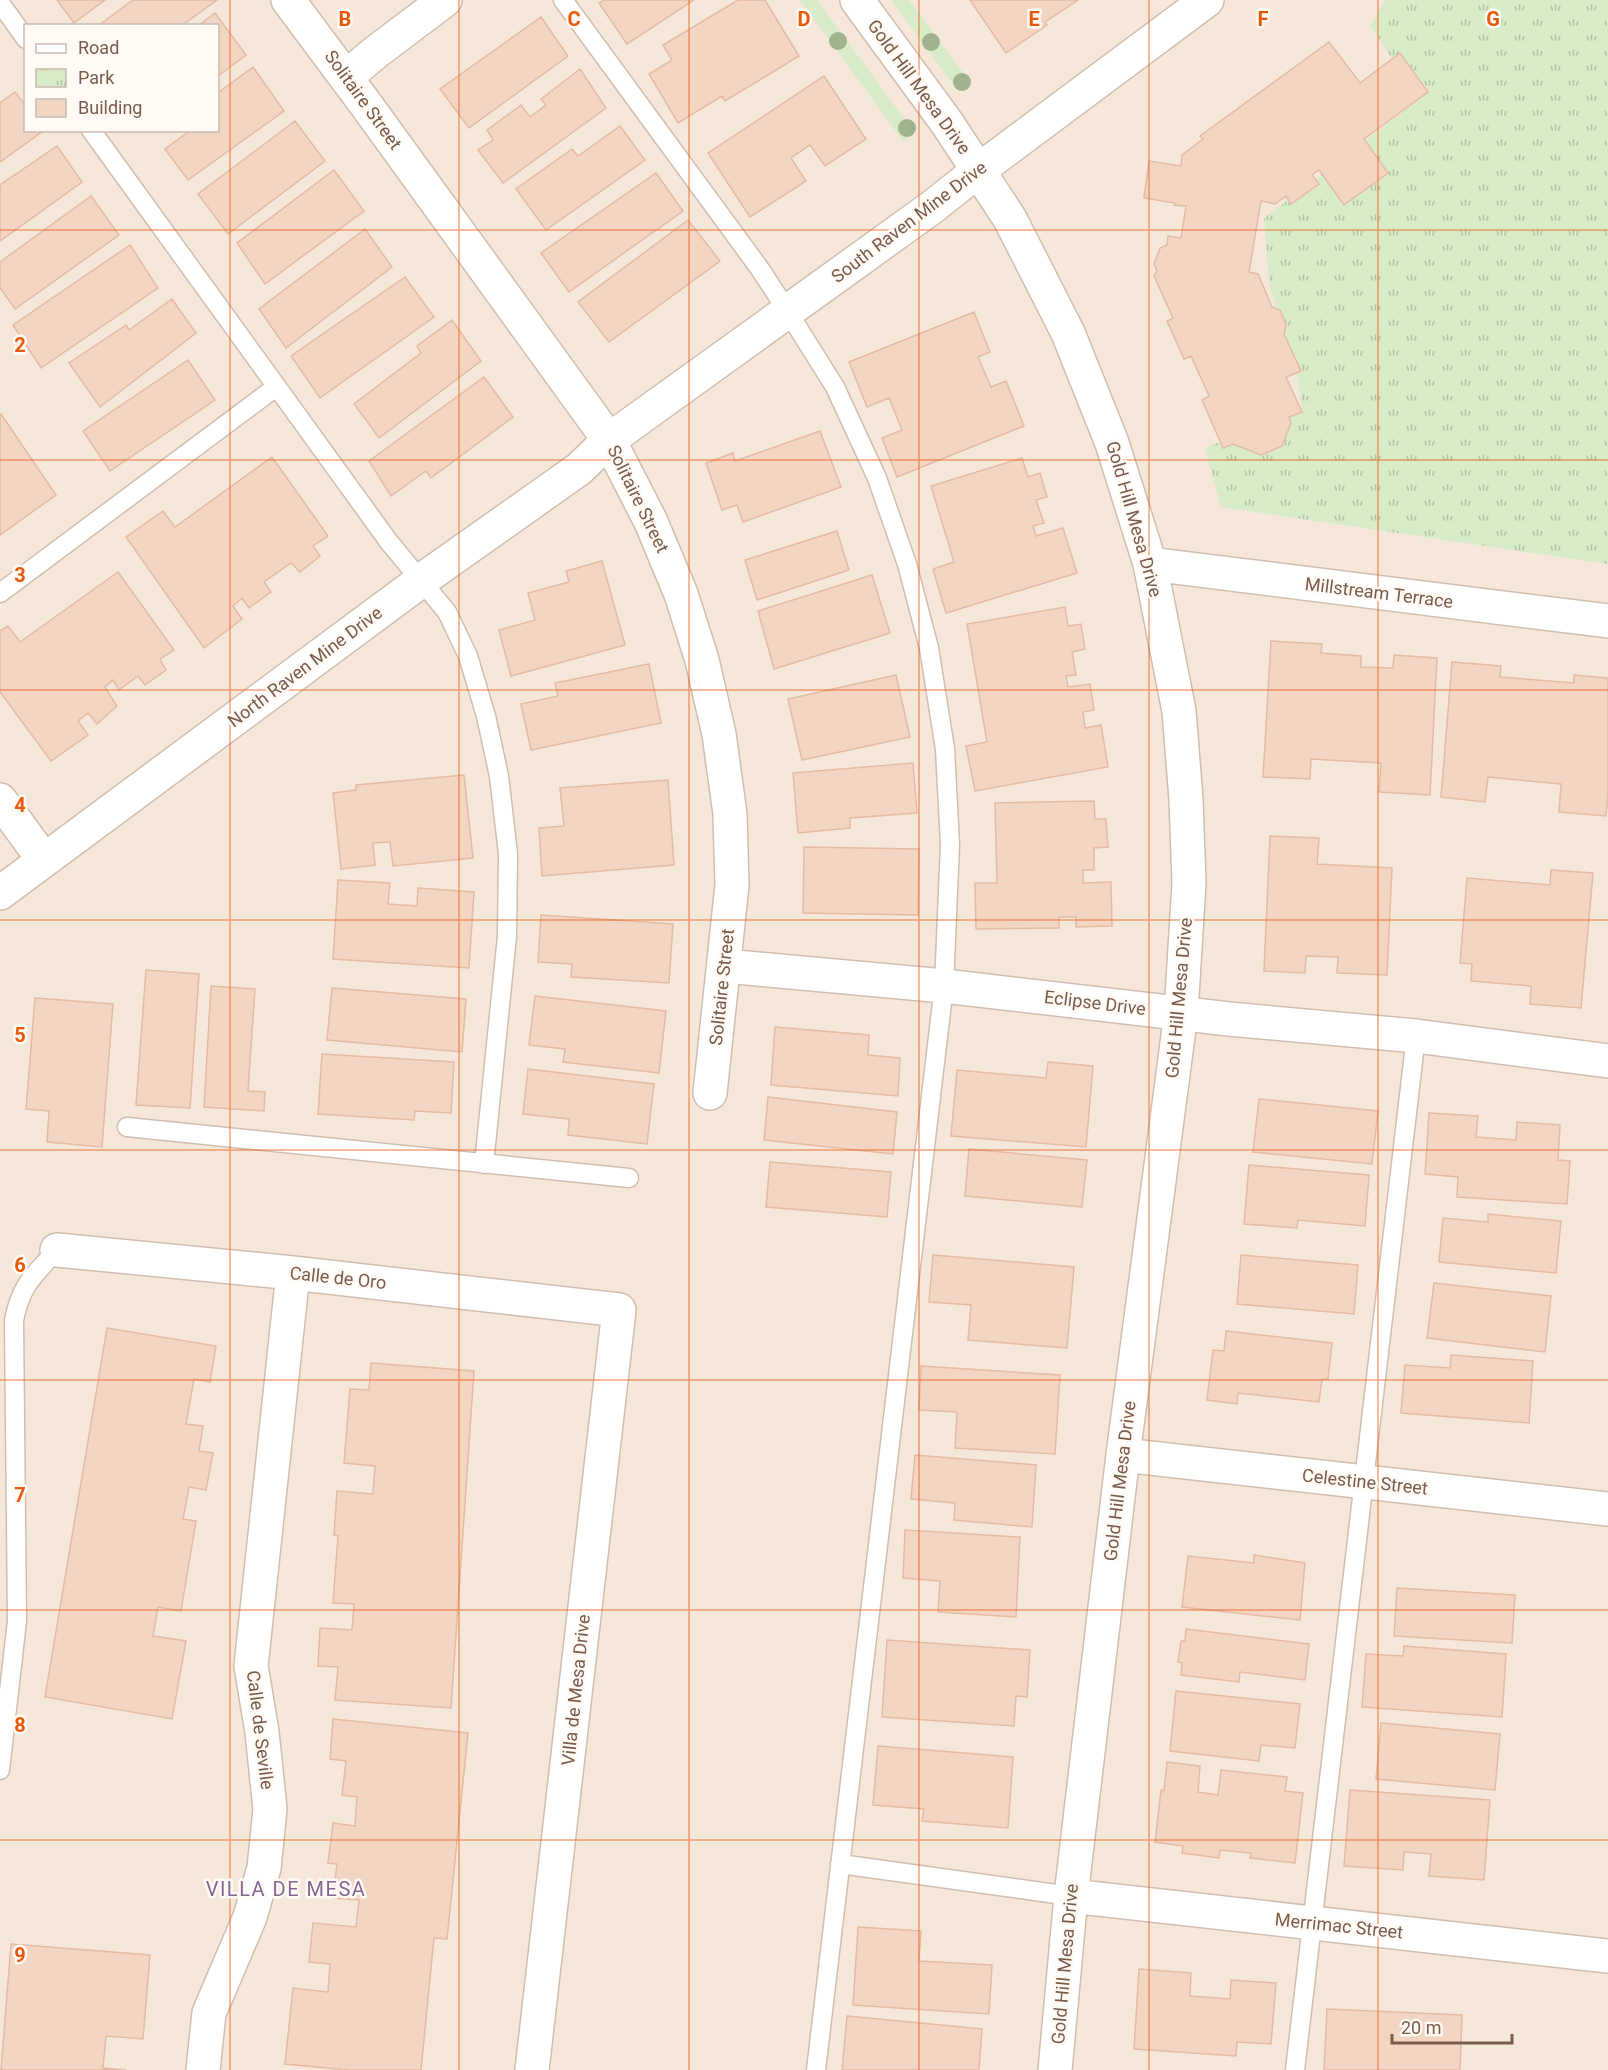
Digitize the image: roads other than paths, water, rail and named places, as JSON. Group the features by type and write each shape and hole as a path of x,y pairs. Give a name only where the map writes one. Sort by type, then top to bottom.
{"street":[{"name":"Solitaire Street","path":"288,0 609,440 651,522 681,594 702,660 714,713 730,814 732,885 711,1093"},
{"path":"346,77 445,0"},
{"name":"Gold Hill Mesa Drive","path":"857,0 979,170 1010,219 1068,333 1112,443 1150,564 1179,711 1186,800 1189,884 1182,1013 1123,1455 1071,1896 1055,2070"},
{"name":"South Raven Mine Drive","path":"609,440 922,215 1207,0"},
{"name":"North Raven Mine Drive","path":"0,893 422,580 579,469 609,440"},
{"name":"Millstream Terrace","path":"1150,564 1608,621"},
{"path":"0,800 44,860"},
{"name":"Eclipse Drive","path":"725,966 944,986 1240,1021 1416,1036 1608,1061"},
{"name":"Calle de Oro","path":"57,1250 293,1273 619,1310"},
{"name":"Calle de Seville","path":"202,2070 209,2013 250,1917 264,1868 270,1809 262,1732 251,1666 293,1273"},
{"name":"Villa de Mesa Drive","path":"532,2070 619,1310"},
{"name":"Celestine Street","path":"1123,1455 1608,1509"},
{"name":"Merrimac Street","path":"1071,1896 1608,1956"}],"lane":[{"path":"563,0 760,269 835,387 877,478 907,564 929,648 945,749 950,844 944,986 816,2070"},
{"path":"0,3 24,36"},
{"path":"92,132 389,542 447,612 468,656 486,716 499,776 508,854 507,936 484,1164"},
{"path":"0,593 276,387"},
{"path":"1295,2070 1416,1036"},
{"path":"127,1127 629,1178"},
{"path":"0,1770 17,1621 14,1320 18,1299 28,1281 57,1250"},
{"path":"840,1864 1071,1896"}],"district":[{"name":"VILLA DE MESA","path":"286,1889"}]}
